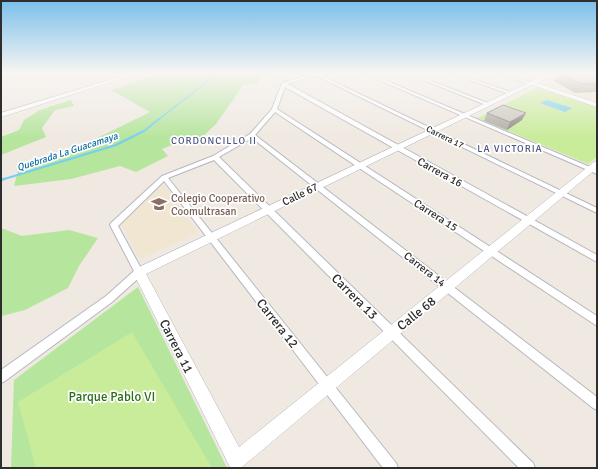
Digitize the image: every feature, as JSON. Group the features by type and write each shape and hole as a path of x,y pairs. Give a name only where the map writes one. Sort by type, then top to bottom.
{"street":[{"path":"1,115 66,95"},
{"path":"164,177 215,157 252,135 274,109 280,95"},
{"name":"Carrera 16","path":"303,95 597,259"},
{"name":"Carrera 17","path":"358,95 597,211"},
{"path":"417,95 595,169"},
{"path":"464,95 488,104"},
{"name":"Calle 67","path":"1,377 109,299 139,272 507,95"},
{"path":"567,95 597,105"},
{"name":"Carrera 15","path":"274,109 597,321"},
{"name":"Carrera 14","path":"252,135 597,404"},
{"name":"Carrera 13","path":"215,157 528,468"},
{"name":"Calle 68","path":"238,465 327,386 562,193 595,169"},
{"name":"Carrera 11","path":"164,177 114,225 238,465"},
{"name":"Carrera 12","path":"164,177 391,468"}],"shaded area":[{"path":"574,95 597,95 597,102"},
{"name":"Colegio Cooperativo Coomultrasan","path":"163,184 198,233 140,259 121,224"}],"green space":[{"path":"120,95 236,95 216,124 196,143 184,140 162,149 168,156 136,172 120,166 71,179 14,186 19,167 63,155 150,112"},
{"path":"523,95 559,95 597,107 597,157 588,164 477,118"},
{"path":"71,100 74,106 55,110 42,128 46,137 1,155 1,137 19,130 24,120 40,110"},
{"path":"1,228 22,236 69,230 98,238 79,266 68,288 25,310 1,316"},
{"name":"Parque Pablo VI","path":"138,287 227,468 11,468 14,380"},
{"name":"Parque Pablo VI","path":"132,332 212,468 36,468 18,402"}],"water":[{"path":"547,100 572,108 565,112 540,103"}],"building":[{"path":"503,105 526,113 510,122 487,113"}],"waterway":[{"name":"Quebrada La Guacamaya","path":"158,120 190,95"},
{"name":"Quebrada La Guacamaya","path":"4,179 1,180 116,145 144,131 159,119"}],"place":[{"name":"Colegio Cooperativo Coomultrasan","path":"159,204"}],"district":[{"name":"CORDONCILLO II","path":"214,140"},
{"name":"LA VICTORIA","path":"510,148"}]}
